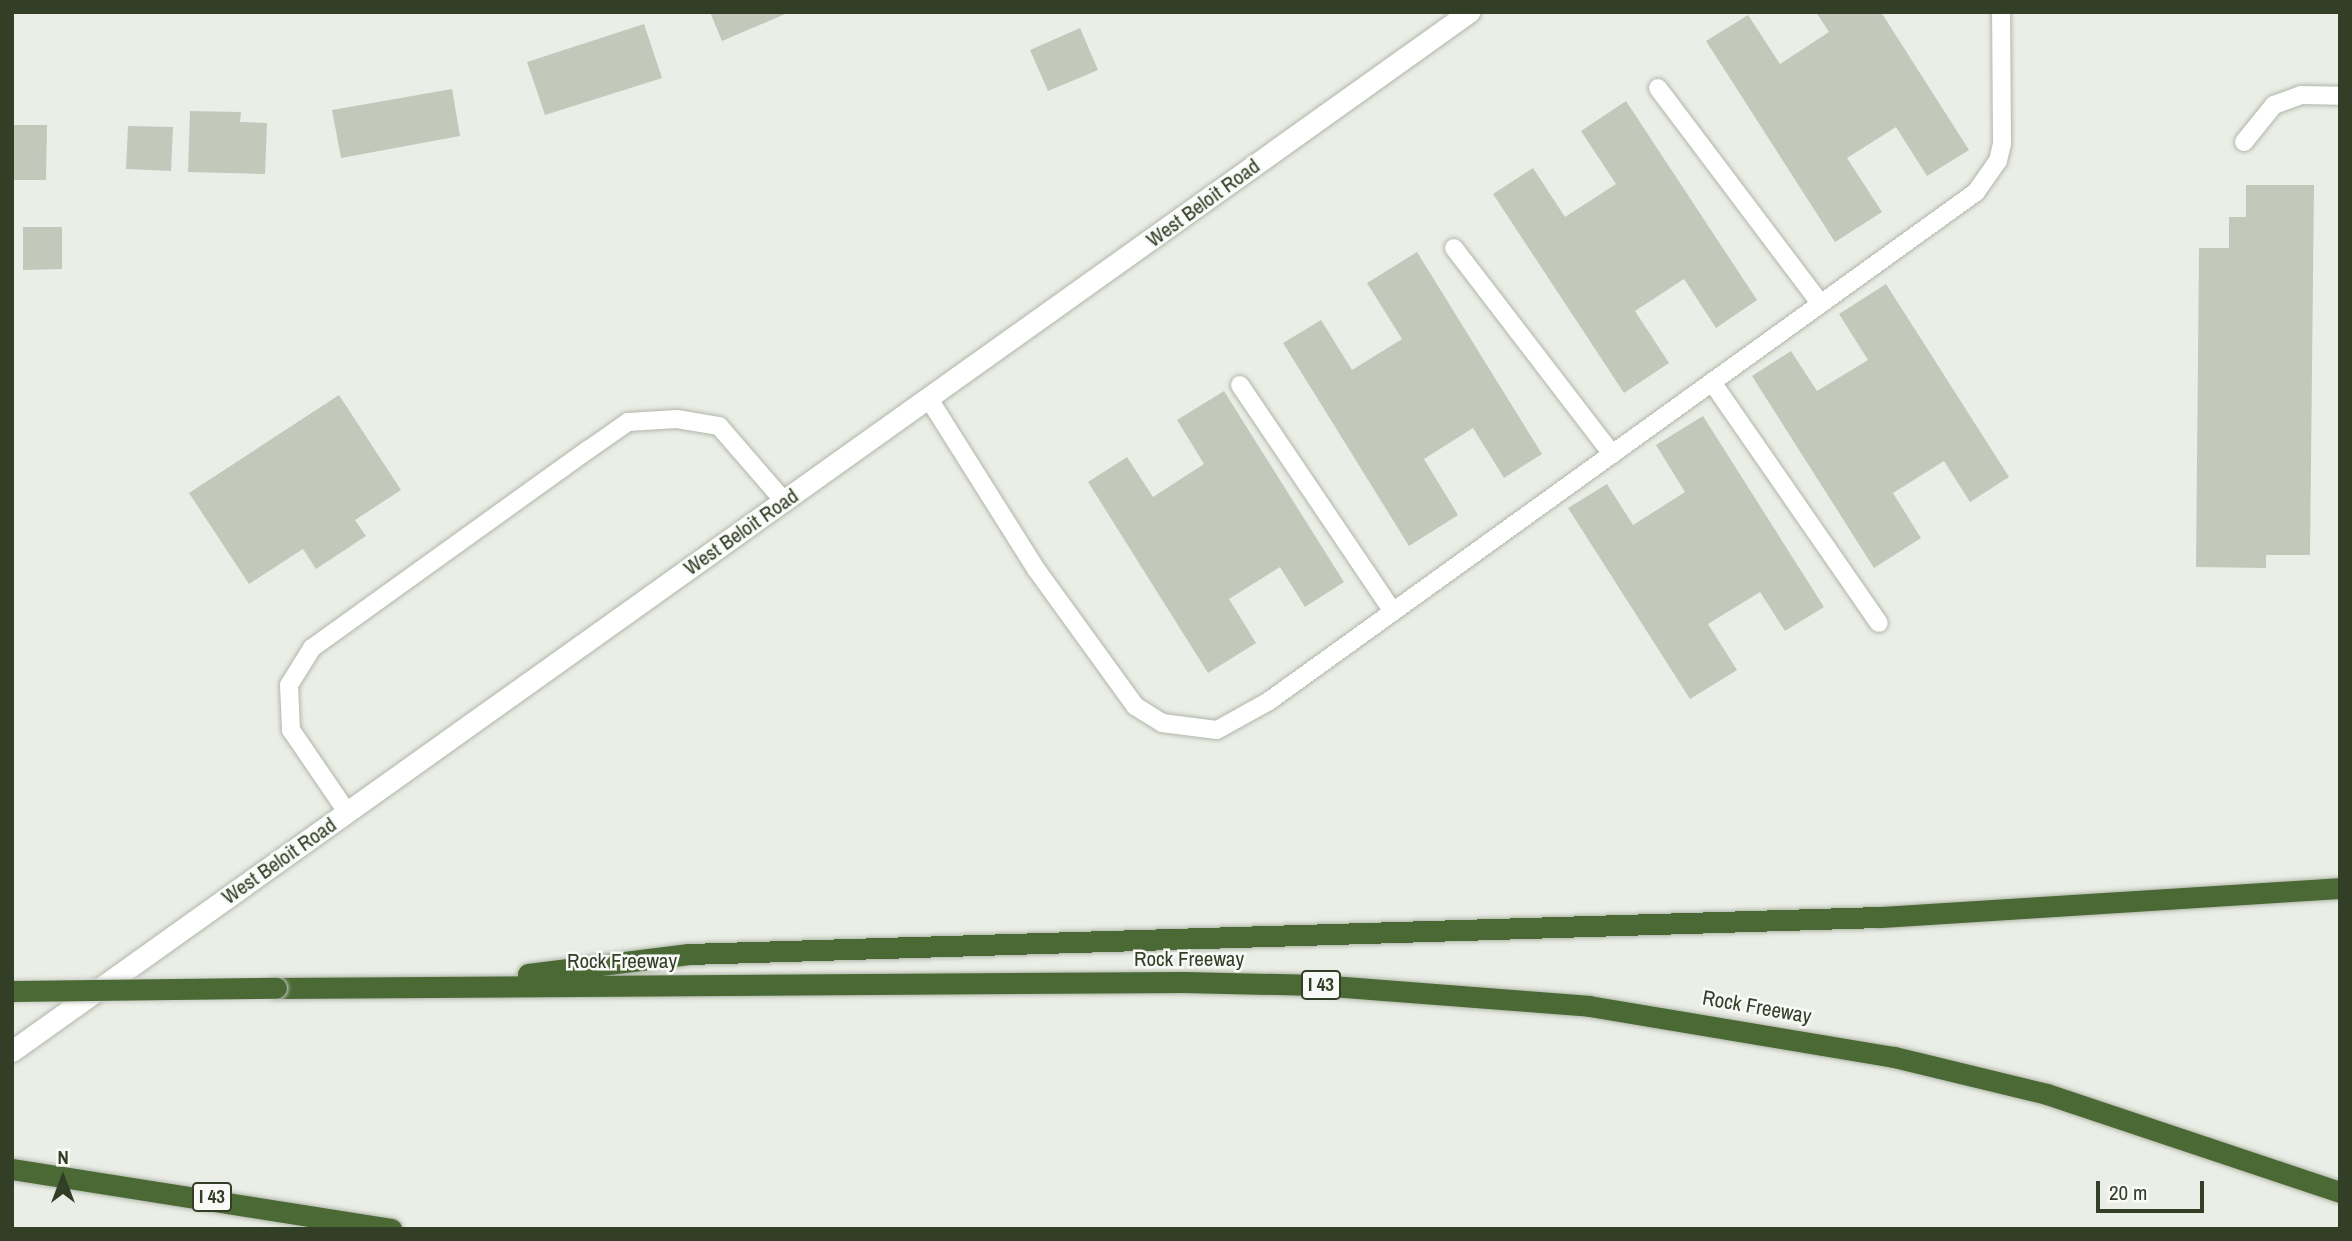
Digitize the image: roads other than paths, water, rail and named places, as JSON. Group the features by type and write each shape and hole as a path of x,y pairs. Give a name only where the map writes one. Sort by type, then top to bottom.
{"highway":[{"path":"426,987 690,954 1880,917 2340,888"},
{"name":"Rock Freeway","path":"12,992 1184,982 1319,985 1589,1006 1856,1050 2047,1094 2340,1192"},
{"name":"I 43","path":"22,1170 391,1229"}],"main road":[{"name":"West Beloit Road","path":"12,1051 1469,12"}],"lane":[{"path":"929,399 1111,677 1135,706 1162,723 1217,730 1269,701 1391,609 1612,454 1988,180 2002,144 2001,12"},
{"path":"1658,88 1821,303"},
{"path":"2244,142 2274,105 2301,95 2340,96"},
{"path":"1454,248 1612,454"},
{"path":"1712,382 1879,623"},
{"path":"1240,386 1391,609"},
{"path":"347,812 291,730 289,685 312,648 588,450 628,422 677,419 719,426 784,501"}]}
